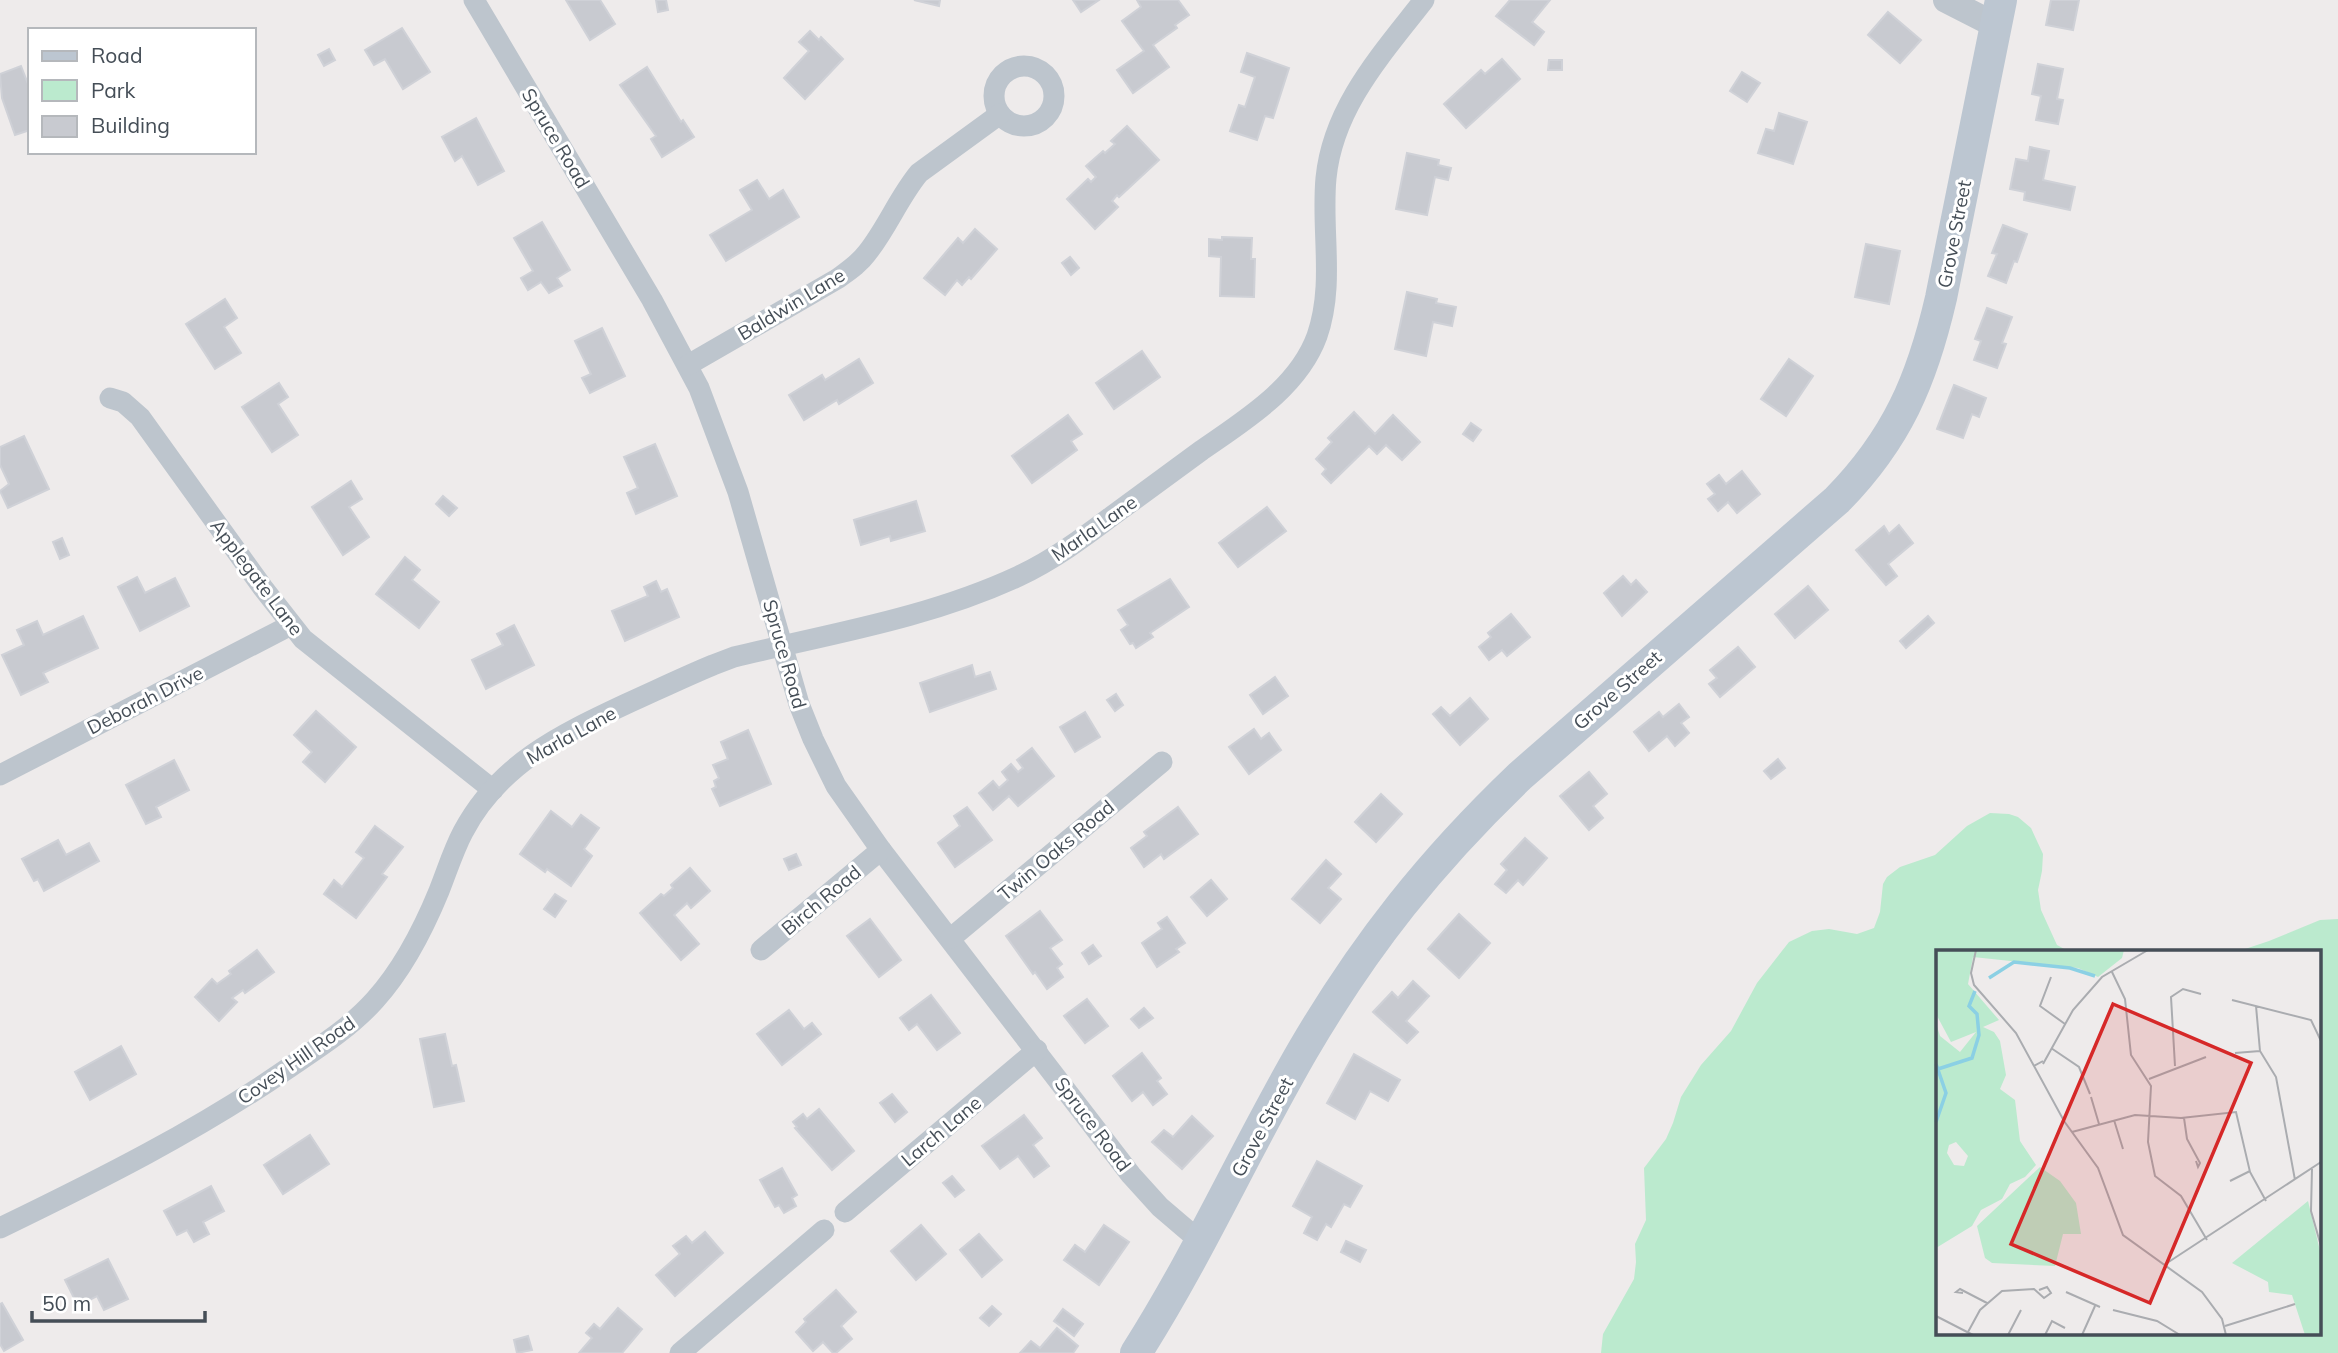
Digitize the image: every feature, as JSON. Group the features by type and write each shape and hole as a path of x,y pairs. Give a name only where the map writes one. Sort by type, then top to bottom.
{"main road":[{"name":"Grove Street","path":"1136,1353 1174,1292 1262,1123 1304,1049 1379,932 1428,870 1520,776 1837,500 1874,458 1910,397 1930,342 1998,12"}],"street":[{"name":"Spruce Road","path":"474,0 652,300 703,397 738,492 806,722 845,801 1143,1189 1160,1208 1201,1242"},
{"name":"Marla Lane","path":"493,790 523,760 584,724 713,664 875,626 997,586 1043,564 1247,418 1304,363 1321,323 1328,267 1326,176 1336,131 1355,92 1424,0"},
{"path":"1946,0 1998,12"},
{"name":"Baldwin Lane","path":"688,365 837,279 857,264 867,254 919,173 1000,114"},
{"name":"Applegate Lane","path":"110,398 123,402 140,417 291,625 332,664 493,790"},
{"name":"Deborah Drive","path":"0,775 291,625"},
{"name":"Twin Oaks Road","path":"951,938 1162,762"},
{"name":"Covey Hill Road","path":"0,1228 202,1124 248,1096 354,1021 375,1000 412,948 464,831 493,790"},
{"name":"Birch Road","path":"761,950 881,850"},
{"name":"Larch Lane","path":"845,1212 1037,1050"},
{"path":"680,1353 824,1230"}],"green space":[{"path":"1990,813 2018,817 2031,828 2043,854 2038,890 2041,910 2057,945 2066,950 1936,950 1936,1336 2320,1336 2320,950 2242,950 2320,920 2338,919 2338,1353 1601,1353 1603,1334 1634,1279 1635,1244 1646,1220 1644,1168 1666,1139 1681,1097 1701,1065 1731,1031 1757,983 1789,942 1812,931 1829,929 1857,934 1874,928 1880,912 1883,884 1887,877 1900,867 1935,855 1967,826"}],"building":[{"path":"566,0 600,0 615,24 590,40"},
{"path":"656,0 666,0 668,10 658,12"},
{"path":"914,0 940,0 939,6"},
{"path":"1073,0 1099,0 1081,12"},
{"path":"1137,0 1178,0 1189,15 1175,25 1177,28 1153,45 1169,67 1133,93 1117,70 1144,51 1122,21 1141,7"},
{"path":"1510,0 1550,0 1532,22 1544,32 1534,45 1496,16"},
{"path":"2051,0 2079,0 2073,30 2046,25"},
{"path":"1888,12 1921,40 1900,63 1868,35"},
{"path":"402,28 430,72 403,89 385,59 374,65 365,50"},
{"path":"810,31 819,40 821,37 843,59 805,99 784,78 809,51 799,42"},
{"path":"329,49 335,60 324,66 318,55"},
{"path":"1247,53 1289,68 1273,118 1265,116 1257,140 1230,131 1239,105 1245,107 1255,77 1241,72"},
{"path":"1502,59 1520,79 1466,128 1444,104 1481,70 1485,74"},
{"path":"1549,60 1562,60 1562,70 1548,70"},
{"path":"2038,64 2063,69 2057,99 2063,100 2058,124 2036,120 2041,96 2032,94"},
{"path":"21,66 28,84 28,131 15,135 2,98 0,74"},
{"path":"647,67 681,122 683,120 694,137 662,157 651,139 656,136 620,85"},
{"path":"1742,72 1760,83 1747,102 1730,91"},
{"path":"1779,113 1807,122 1793,164 1758,153 1766,129 1774,131"},
{"path":"476,118 504,171 478,185 462,156 455,161 442,137"},
{"path":"1127,126 1159,160 1119,197 1117,195 1112,201 1118,207 1095,229 1067,199 1088,179 1091,182 1096,177 1086,166 1115,144 1111,141"},
{"path":"2030,147 2049,151 2043,180 2075,187 2070,210 2024,200 2025,192 2010,189 2016,159 2028,161"},
{"path":"1407,153 1439,160 1438,165 1451,168 1448,180 1435,177 1427,215 1396,209"},
{"path":"757,180 769,199 783,190 799,217 726,261 710,235 752,210 740,190"},
{"path":"542,222 570,270 557,278 562,286 549,293 541,282 528,290 521,278 533,271 514,238"},
{"path":"2003,225 2027,234 2006,283 1988,276 1997,254 1992,253"},
{"path":"975,229 997,249 971,279 969,277 962,285 957,280 945,295 924,278 958,238 963,243"},
{"path":"1222,237 1252,238 1251,259 1255,259 1254,297 1220,296 1221,257 1209,256 1209,239 1222,240"},
{"path":"1866,244 1900,251 1889,304 1855,297"},
{"path":"1070,257 1079,268 1071,275 1062,263"},
{"path":"1407,292 1456,307 1452,326 1433,322 1426,356 1395,349"},
{"path":"225,299 237,318 224,327 241,353 215,369 186,324"},
{"path":"1987,308 2012,317 2002,343 2006,344 1997,368 1974,360 1981,341 1975,339"},
{"path":"602,328 625,376 590,393 582,378 591,374 575,341"},
{"path":"1142,351 1160,377 1114,409 1096,383"},
{"path":"859,359 873,383 839,404 837,400 804,420 789,395 822,375 825,380"},
{"path":"1789,359 1813,376 1786,416 1761,399"},
{"path":"279,383 288,397 278,404 298,435 272,452 242,407"},
{"path":"1954,385 1986,398 1979,417 1972,414 1963,438 1937,429"},
{"path":"1354,412 1375,434 1393,415 1420,442 1402,460 1386,445 1377,454 1369,446 1331,483 1322,474 1326,469 1316,459 1332,442 1328,438"},
{"path":"1068,415 1082,434 1071,441 1077,450 1032,483 1012,456"},
{"path":"1471,423 1481,430 1473,441 1463,434"},
{"path":"24,436 49,489 8,508 0,491 9,484 0,465 0,447"},
{"path":"655,444 677,496 636,514 627,493 638,488 624,457"},
{"path":"1742,471 1760,494 1737,513 1728,502 1718,511 1708,499 1715,494 1707,484 1719,475 1726,484"},
{"path":"351,481 362,499 349,507 369,537 343,555 312,507"},
{"path":"443,496 457,508 449,516 436,504"},
{"path":"916,501 925,531 891,541 890,536 861,545 854,520"},
{"path":"1267,507 1286,531 1238,567 1219,543"},
{"path":"1899,525 1913,543 1888,564 1897,576 1886,585 1856,550 1884,526 1889,534"},
{"path":"62,538 69,555 60,559 53,542"},
{"path":"405,557 420,570 412,580 439,602 419,628 376,594"},
{"path":"1623,576 1631,585 1636,580 1647,592 1622,616 1604,593"},
{"path":"137,577 145,593 175,578 189,606 140,631 118,587"},
{"path":"1170,579 1189,607 1150,633 1153,637 1136,648 1121,630 1128,625 1118,610"},
{"path":"656,581 661,592 667,589 679,617 625,641 612,611 648,596 644,587"},
{"path":"1808,586 1828,610 1795,638 1775,614"},
{"path":"1511,614 1530,637 1507,656 1502,650 1489,660 1479,647 1491,637 1488,633"},
{"path":"83,616 98,648 43,673 48,682 21,695 2,655 24,645 17,630 37,621 43,635"},
{"path":"1928,616 1934,623 1906,648 1900,641"},
{"path":"514,625 534,665 486,689 472,660 503,645 497,634"},
{"path":"1738,647 1755,667 1720,697 1709,684 1717,678 1710,670"},
{"path":"972,665 975,677 990,672 996,689 930,712 920,683"},
{"path":"1275,677 1288,696 1263,714 1250,695"},
{"path":"1116,694 1123,705 1115,711 1107,700"},
{"path":"1470,698 1488,719 1460,745 1433,714 1441,707 1450,716"},
{"path":"1679,704 1689,717 1681,723 1689,733 1675,746 1667,736 1649,751 1634,732 1659,712 1663,717"},
{"path":"316,711 356,747 325,782 303,762 312,752 294,735"},
{"path":"1085,712 1100,737 1075,752 1060,727"},
{"path":"1254,729 1261,739 1269,733 1281,750 1249,774 1229,747"},
{"path":"748,730 771,784 720,806 712,789 716,787 714,781 719,778 713,765 728,759 721,742"},
{"path":"1032,748 1054,776 1018,806 1009,796 993,810 979,793 993,781 999,788 1008,780 1002,772 1011,764 1018,772 1023,768 1017,760"},
{"path":"1778,759 1785,768 1771,779 1764,771"},
{"path":"174,760 189,790 156,807 161,817 146,824 126,785"},
{"path":"1589,772 1607,794 1593,806 1603,818 1589,830 1560,796"},
{"path":"1381,794 1402,814 1376,842 1355,822"},
{"path":"967,807 992,840 955,867 938,843 960,826 954,816"},
{"path":"1178,807 1198,834 1164,859 1161,854 1144,867 1131,848 1147,836 1144,832"},
{"path":"551,811 572,827 581,815 599,828 584,849 592,856 571,886 520,854"},
{"path":"375,826 403,847 382,874 387,877 356,918 324,894 334,880 342,887 364,858 356,852"},
{"path":"1525,838 1547,858 1523,885 1518,880 1506,893 1495,884 1507,870 1501,864"},
{"path":"58,840 66,855 89,843 99,861 44,891 38,879 34,881 22,859"},
{"path":"796,854 801,865 789,870 784,859"},
{"path":"1326,860 1341,874 1328,888 1341,899 1320,923 1292,899"},
{"path":"690,868 710,891 691,908 687,903 674,915 699,944 681,960 640,913 661,894 664,896 673,888 671,885"},
{"path":"1211,880 1227,899 1207,916 1191,897"},
{"path":"555,894 566,901 555,917 544,909"},
{"path":"1040,911 1062,940 1050,948 1062,964 1057,968 1063,977 1047,989 1006,936"},
{"path":"1459,914 1490,943 1459,978 1428,949"},
{"path":"1167,917 1185,943 1176,949 1179,952 1157,967 1142,943 1162,929 1158,923"},
{"path":"870,919 901,960 879,977 847,936"},
{"path":"1093,945 1101,956 1089,964 1082,953"},
{"path":"257,950 274,972 245,993 243,990 232,998 237,1002 219,1021 195,997 212,979 217,984 231,974 229,971"},
{"path":"1413,981 1429,996 1406,1021 1418,1032 1407,1043 1373,1012 1392,992 1398,998"},
{"path":"931,995 960,1033 937,1050 917,1024 909,1030 900,1018"},
{"path":"1087,999 1108,1026 1085,1043 1064,1016"},
{"path":"1144,1008 1153,1018 1139,1028 1131,1019"},
{"path":"789,1010 804,1029 812,1023 821,1034 782,1065 757,1034"},
{"path":"445,1034 452,1066 456,1065 464,1101 434,1107 420,1039"},
{"path":"121,1046 136,1074 90,1100 75,1072"},
{"path":"1142,1053 1161,1078 1157,1081 1167,1094 1153,1105 1143,1092 1132,1101 1113,1076"},
{"path":"1354,1054 1400,1080 1388,1101 1370,1091 1355,1119 1327,1103"},
{"path":"892,1094 907,1112 895,1122 880,1103"},
{"path":"819,1109 854,1151 832,1170 795,1128 797,1127 793,1122 803,1114 807,1119"},
{"path":"1024,1115 1042,1138 1033,1145 1049,1166 1034,1177 1018,1156 1000,1169 982,1146"},
{"path":"1192,1116 1213,1136 1182,1169 1152,1142 1164,1130 1173,1137"},
{"path":"310,1135 329,1164 283,1194 264,1165"},
{"path":"1317,1161 1362,1186 1350,1207 1344,1204 1331,1227 1326,1224 1317,1240 1304,1233 1312,1217 1293,1206"},
{"path":"782,1168 797,1195 792,1198 796,1206 784,1213 779,1205 775,1207 760,1180"},
{"path":"952,1176 964,1190 955,1197 943,1183"},
{"path":"211,1186 224,1211 203,1222 209,1234 194,1242 187,1230 177,1235 164,1211"},
{"path":"921,1225 946,1254 916,1280 891,1251"},
{"path":"1104,1225 1129,1242 1099,1285 1064,1260 1075,1245 1085,1252"},
{"path":"705,1232 723,1253 675,1296 656,1275 680,1254 673,1246 686,1236 692,1243"},
{"path":"979,1234 1002,1260 982,1277 960,1250"},
{"path":"1346,1241 1366,1250 1360,1262 1341,1252"},
{"path":"108,1259 128,1299 104,1310 97,1296 78,1306 65,1280"},
{"path":"836,1290 856,1312 841,1326 852,1339 836,1353 823,1342 813,1351 796,1332 806,1322 804,1319"},
{"path":"2,1303 23,1340 4,1351 0,1344"},
{"path":"992,1306 1001,1314 989,1326 980,1318"},
{"path":"618,1308 642,1329 622,1353 579,1353 592,1338 586,1333 594,1324 600,1329"},
{"path":"1063,1309 1083,1324 1074,1336 1054,1321"},
{"path":"1057,1328 1078,1346 1073,1353 1020,1353 1031,1341 1040,1348"},
{"path":"528,1336 532,1350 517,1353 514,1340"}]}
